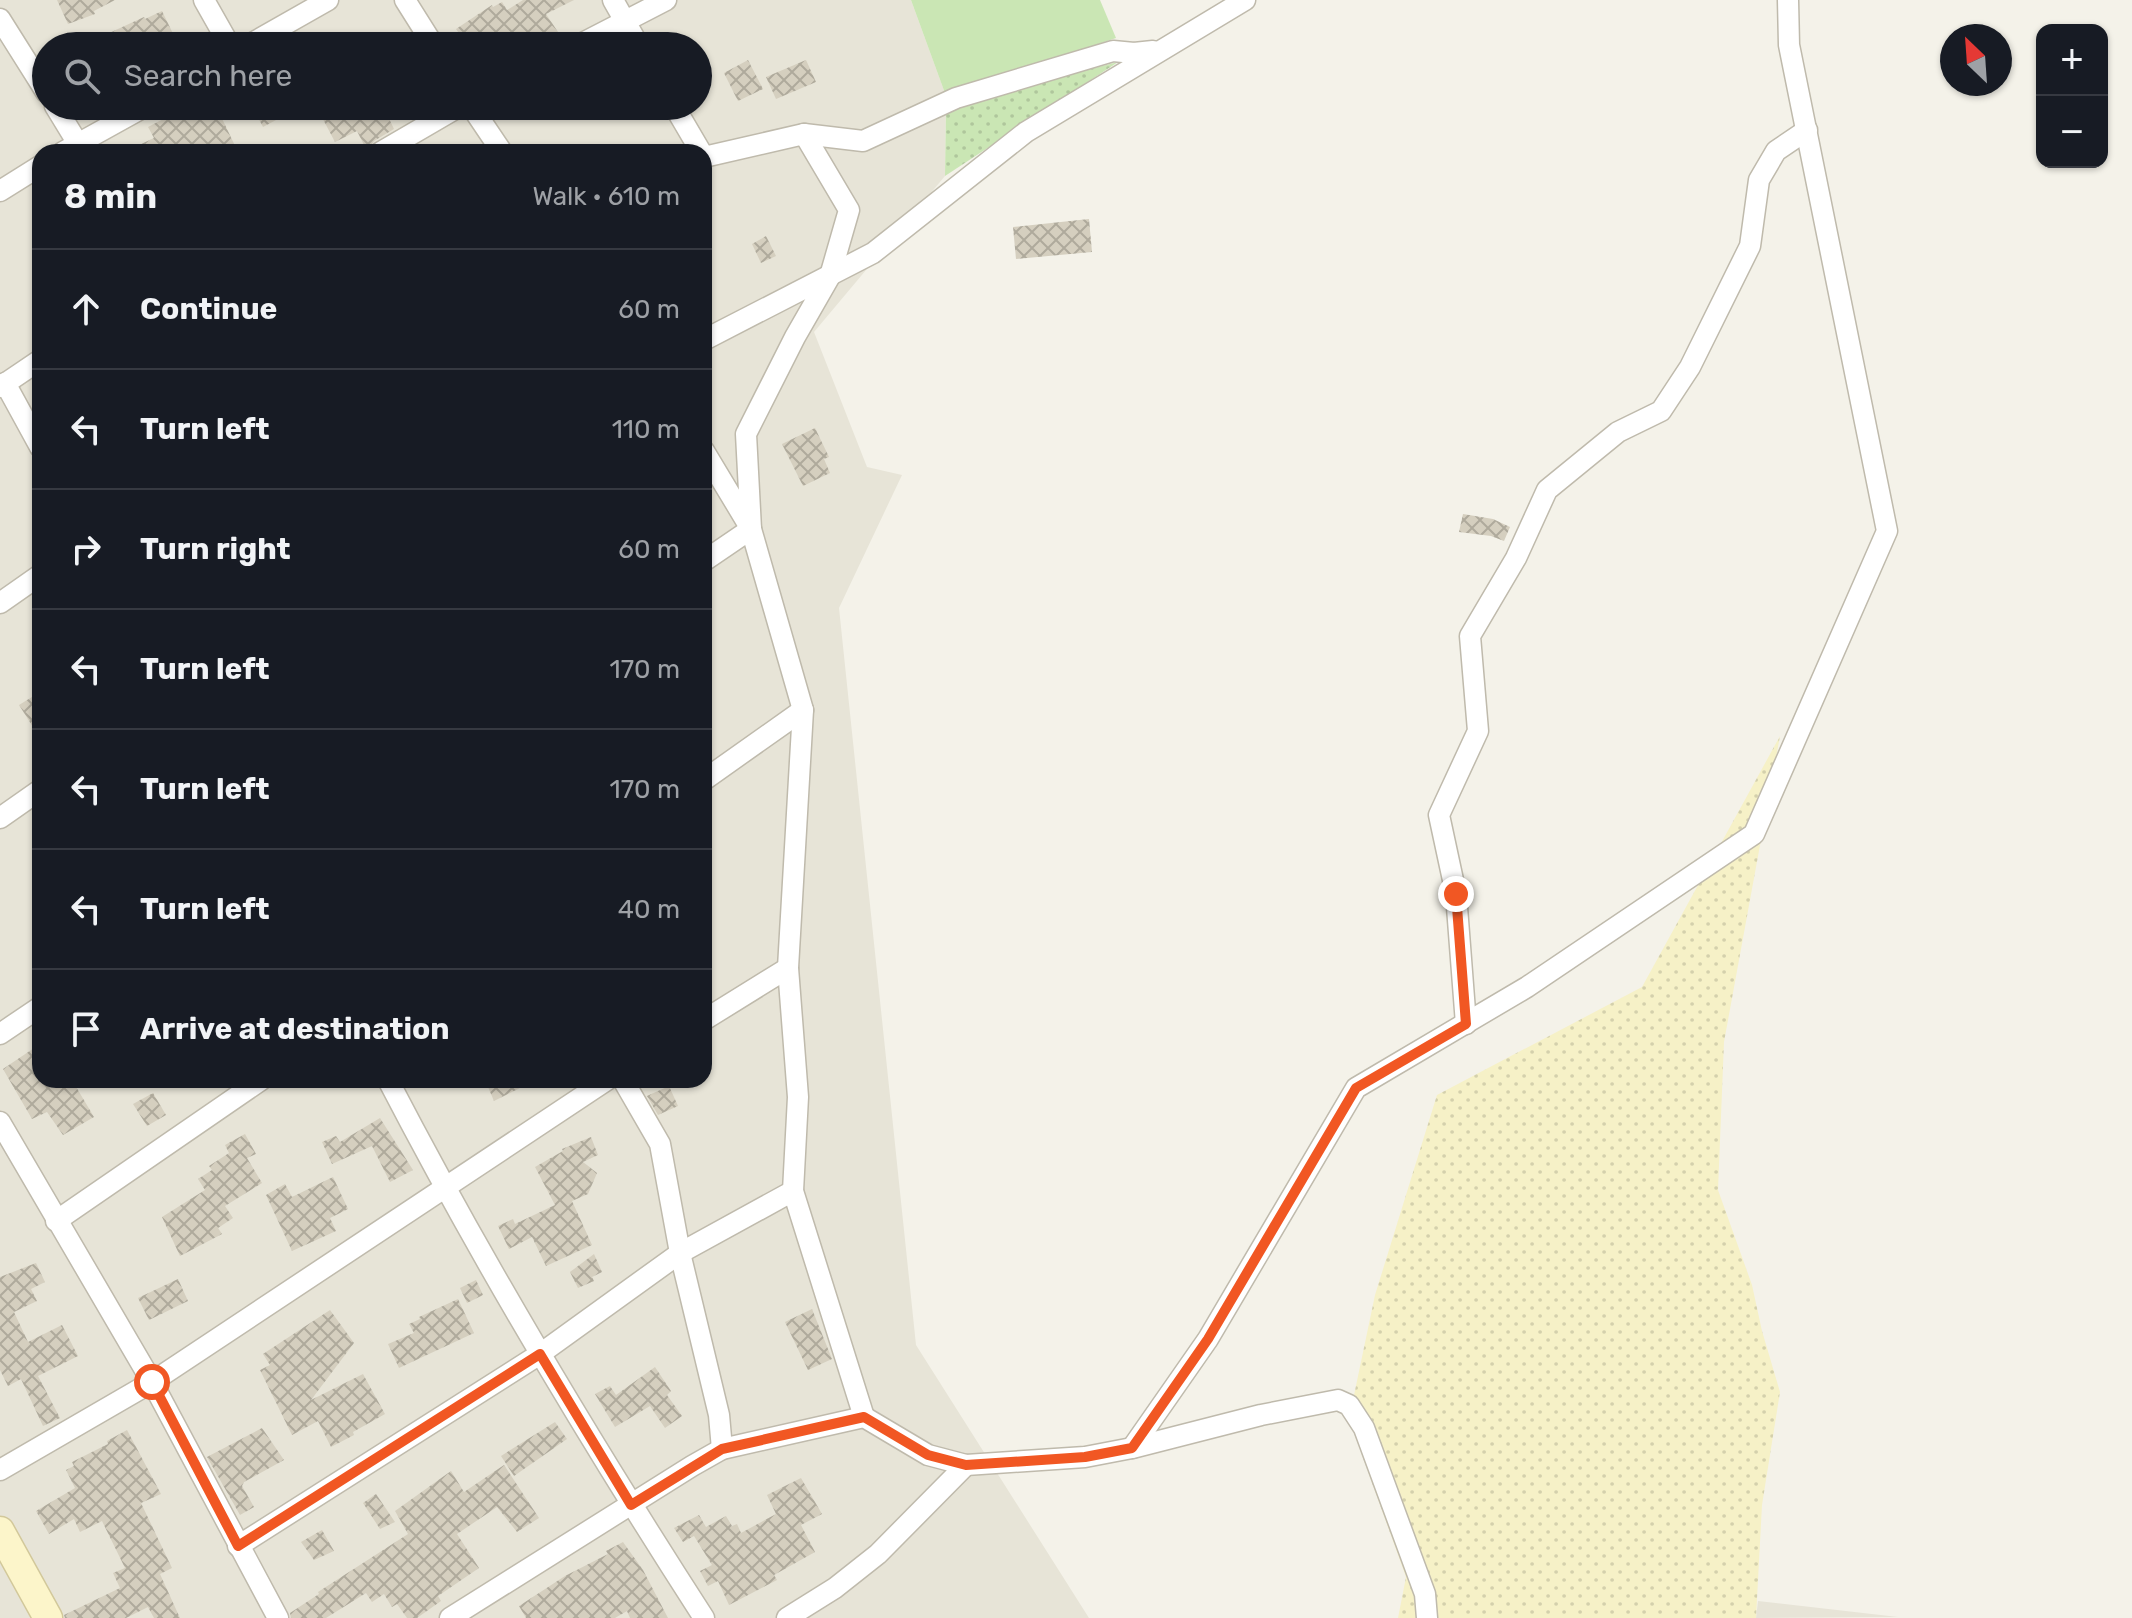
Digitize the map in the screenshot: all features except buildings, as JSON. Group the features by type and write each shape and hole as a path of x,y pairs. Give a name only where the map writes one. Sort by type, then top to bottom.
{"main road":[{"path":"0,1531 48,1618"}],"street":[{"path":"204,0 222,32"},
{"path":"272,32 328,0"},
{"path":"405,0 425,32"},
{"path":"613,0 631,32"},
{"path":"605,32 666,0"},
{"path":"712,336 873,253 1026,132 1245,0"},
{"path":"1132,1448 1208,1339 1356,1088 1527,987 1754,834 1887,531 1789,45 1788,0"},
{"path":"0,19 32,70"},
{"path":"712,152 804,134 863,141 956,98 1113,51 1134,53 1161,50"},
{"path":"62,120 73,144"},
{"path":"83,144 123,120"},
{"path":"395,144 436,120"},
{"path":"480,120 497,144"},
{"path":"682,120 696,144"},
{"path":"1466,1024 1456,894 1439,815 1478,731 1470,636 1516,558 1547,490 1618,432 1661,411 1690,367 1750,246 1759,180 1776,151 1807,130"},
{"path":"804,134 849,210 830,276 746,434 751,529 803,710 788,968 798,1097 793,1191 864,1417 928,1455 966,1465 1085,1457 1338,1400 1349,1405 1364,1428 1425,1594 1427,1618"},
{"path":"0,191 32,171"},
{"path":"32,365 2,385 32,434"},
{"path":"712,464 751,529"},
{"path":"712,556 751,529"},
{"path":"0,603 32,581"},
{"path":"712,774 803,710"},
{"path":"0,818 32,796"},
{"path":"712,1015 788,968"},
{"path":"0,1034 32,1012"},
{"path":"56,1221 249,1088"},
{"path":"392,1088 444,1187 540,1354 704,1618"},
{"path":"0,1470 152,1382 595,1088"},
{"path":"628,1088 660,1144 680,1253 719,1415 722,1449"},
{"path":"0,1122 152,1382 278,1618"},
{"path":"238,1546 540,1354 680,1253 793,1191"},
{"path":"450,1618 722,1449 864,1417"},
{"path":"787,1618 835,1588 878,1554 966,1465"}],"shaded area":[{"path":"0,0 911,0 946,96 945,176 814,332 867,467 902,475 839,608 916,1345 1089,1618 0,1618"},
{"path":"1758,1601 1898,1617 1756,1618"}],"green space":[{"path":"911,0 1100,0 1116,38 946,96"},
{"path":"1118,62 945,176 946,106"}],"sand":[{"path":"1780,736 1724,1042 1718,1190 1752,1285 1780,1392 1762,1505 1756,1618 1398,1618 1406,1577 1349,1419 1375,1295 1437,1095 1642,987"}],"route":[{"path":"152,1382 238,1546 540,1354 631,1505 722,1449 864,1417 928,1455 966,1465 1085,1457 1132,1448 1208,1339 1356,1088 1466,1024 1456,894"}]}
